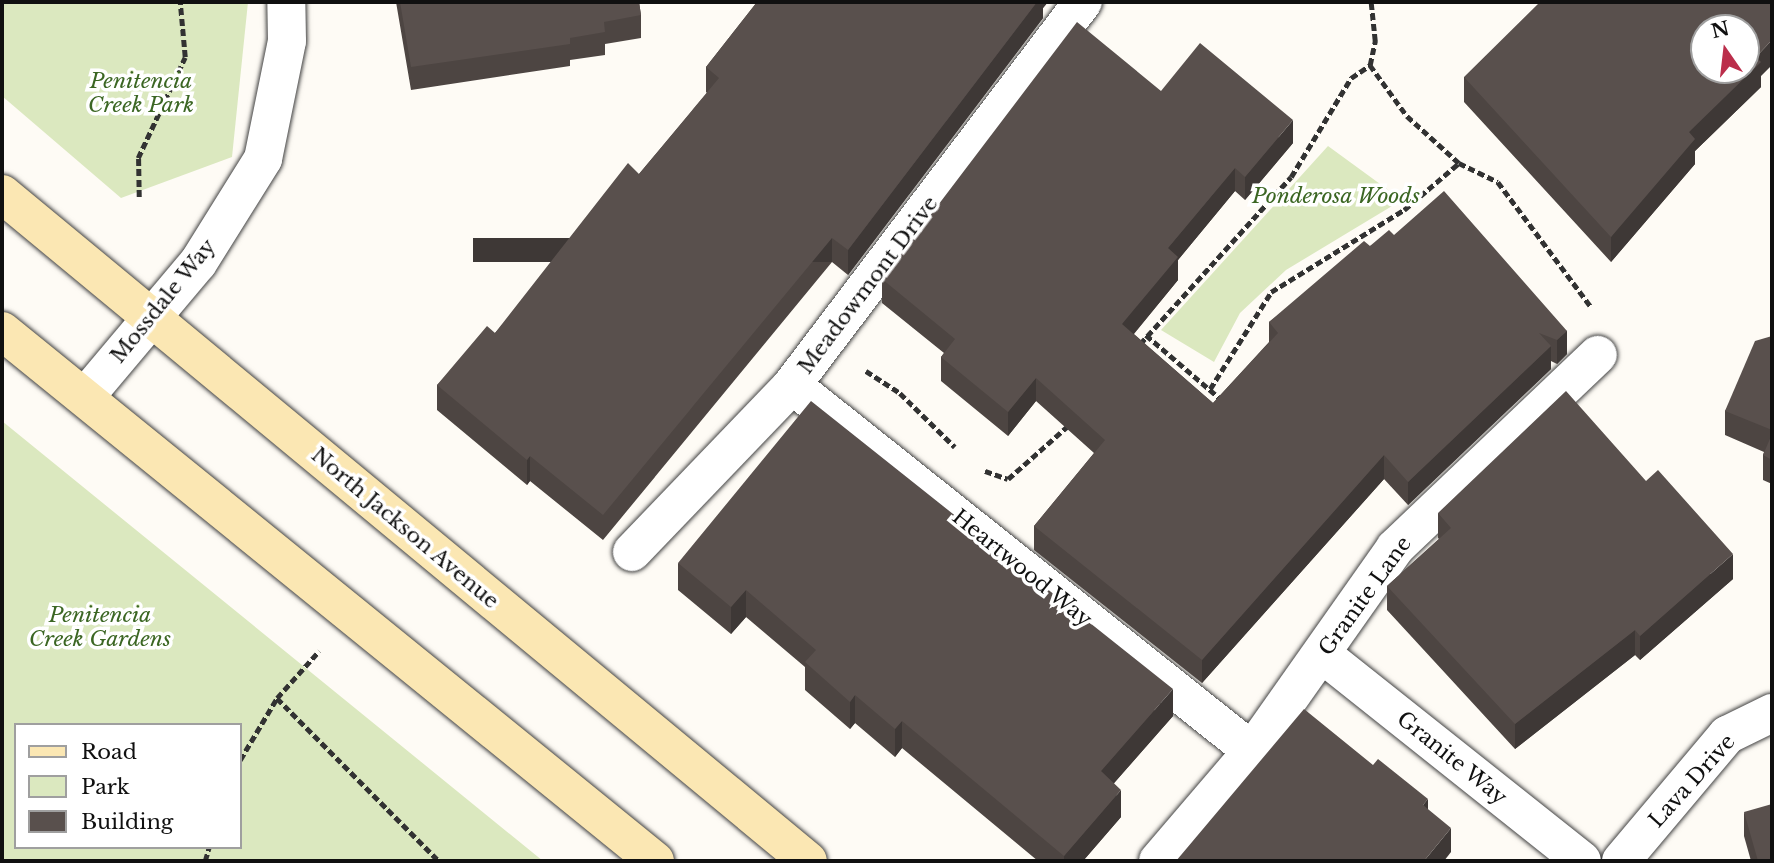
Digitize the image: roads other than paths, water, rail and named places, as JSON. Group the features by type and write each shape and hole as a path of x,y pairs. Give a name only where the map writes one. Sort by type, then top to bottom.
{"main road":[{"name":"North Jackson Avenue","path":"2,194 808,861"},
{"path":"2,331 655,861"}],"street":[{"name":"Mossdale Way","path":"85,397 198,263 263,159 287,41 286,2"},
{"name":"Meadowmont Drive","path":"632,552 792,385 1083,2"},
{"name":"Granite Lane","path":"1158,861 1252,751 1395,548 1598,355"},
{"name":"Heartwood Way","path":"792,385 1252,751"},
{"name":"Granite Way","path":"1322,654 1582,861"},
{"name":"Lava Drive","path":"1621,861 1727,735 1772,713"}],"park label":[{"name":"Penitencia Creek Park","path":"141,93"},
{"name":"Ponderosa Woods","path":"1336,196"},
{"name":"Penitencia Creek Gardens","path":"100,627"}]}
